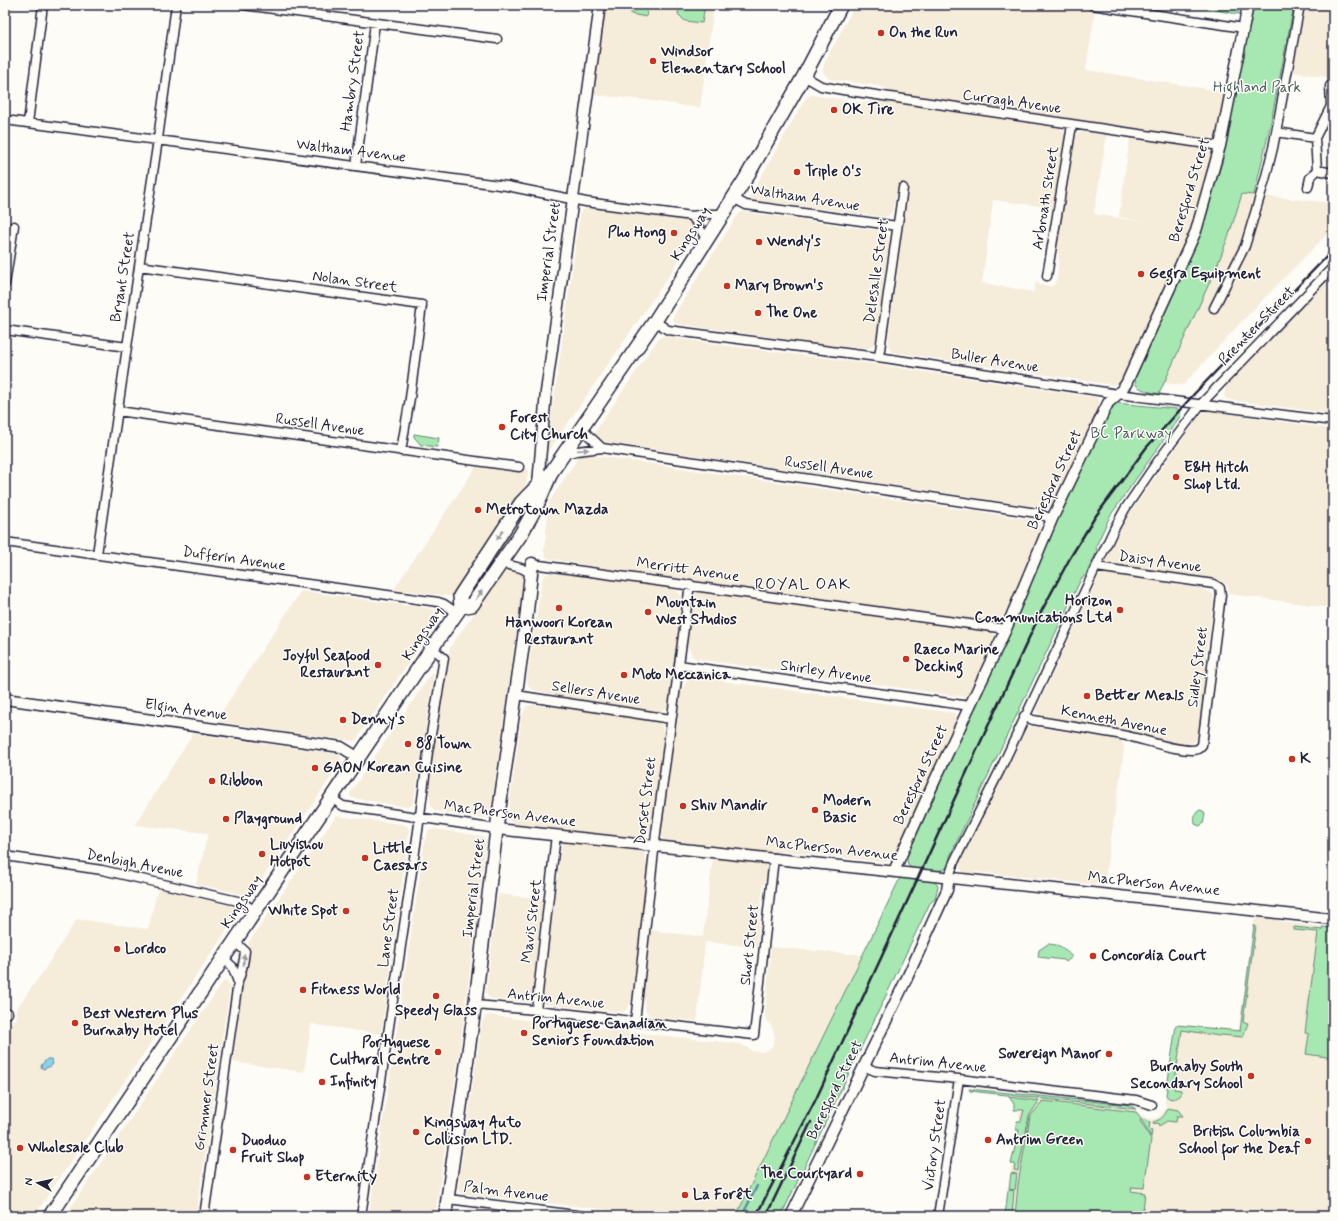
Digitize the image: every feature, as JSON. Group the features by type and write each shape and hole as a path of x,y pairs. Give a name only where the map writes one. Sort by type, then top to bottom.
{"main road":[{"name":"Kingsway","path":"459,610 472,605 521,534 537,505 552,471 655,320 746,178 804,76 841,5"},
{"name":"Kingsway","path":"50,1216 234,941 459,610 460,596 521,503 552,471"},
{"name":"Imperial Street","path":"537,505 538,484"},
{"name":"Imperial Street","path":"445,1216 475,1005 497,829 526,630 532,569"}],"street":[{"path":"28,123 43,5"},
{"name":"Bryant Street","path":"98,554 176,5"},
{"path":"243,5 497,39"},
{"name":"Imperial Street","path":"538,484 546,392 600,5"},
{"path":"1092,5 1244,28"},
{"name":"Beresford Street","path":"894,871 1006,628 1052,519 1108,403 1126,384 1196,231 1220,146 1248,5"},
{"path":"1214,308 1245,246 1265,180 1276,132 1300,5"},
{"name":"Hambry Street","path":"356,166 375,23"},
{"name":"Curragh Avenue","path":"804,76 821,86 1072,125 1220,146"},
{"path":"1308,187 1310,178 1317,170 1314,138 1332,106 1330,86"},
{"name":"Waltham Avenue","path":"5,120 507,186 587,202 692,216 723,214"},
{"name":"Arbroath Street","path":"1047,276 1072,125"},
{"path":"1276,132 1314,138"},
{"path":"1317,170 1333,173"},
{"name":"Delesalle Street","path":"879,357 902,188"},
{"name":"Waltham Avenue","path":"733,198 746,205 897,226"},
{"path":"692,216 706,240"},
{"path":"5,284 14,226"},
{"name":"Nolan Street","path":"139,266 422,305 401,450"},
{"name":"Prenter Street","path":"1201,404 1333,267"},
{"name":"Buller Avenue","path":"655,320 668,330 879,357 1118,394 1333,421"},
{"path":"5,330 127,347"},
{"name":"Beresford Street","path":"791,1216 906,980 947,890 954,862 1001,768 1024,716 1124,509 1201,404"},
{"name":"Russell Avenue","path":"118,411 519,467"},
{"path":"582,427 587,434 602,448"},
{"name":"Russell Avenue","path":"564,454 602,448 1037,514 1052,519"},
{"name":"Dufferin Avenue","path":"5,542 438,602 459,610"},
{"name":"Merritt Avenue","path":"501,563 521,568 690,584 1006,628"},
{"name":"Daisy Avenue","path":"1096,567 1214,584 1220,588"},
{"name":"Dorset Street","path":"635,1022 654,846 690,584"},
{"name":"Sidley Street","path":"1198,749 1202,745 1213,667 1214,648 1222,595 1220,588"},
{"name":"Lane Street","path":"361,1216 434,709 444,658 432,648"},
{"name":"Shirley Avenue","path":"679,665 970,706"},
{"name":"Sellers Avenue","path":"516,695 671,719"},
{"name":"Elgin Avenue","path":"5,699 341,747 359,758"},
{"name":"Kenneth Avenue","path":"1024,716 1033,720 1128,736 1151,743 1189,750 1198,749"},
{"name":"MacPherson Avenue","path":"331,798 343,806 497,829 1333,919"},
{"name":"Mavis Street","path":"536,1010 556,835"},
{"name":"Denbigh Avenue","path":"5,856 102,870 130,876 242,902 255,911"},
{"name":"Short Street","path":"754,1035 774,858"},
{"name":"Grimmer Street","path":"204,1216 238,982 243,970 245,951 234,941"},
{"path":"223,958 232,966 238,982"},
{"name":"Antrim Avenue","path":"475,1005 536,1010 754,1035"},
{"name":"Antrim Avenue","path":"863,1066 875,1071 959,1079 1136,1100 1152,1105"},
{"name":"Victory Street","path":"938,1216 959,1079"},
{"name":"Palm Avenue","path":"448,1199 584,1216"}],"shaded area":[{"name":"Windsor Elementary School","path":"604,5 714,5 700,108 646,100 594,95 603,28 602,23"},
{"path":"855,5 1064,5 1095,10 1086,70 1220,91 1224,93 1226,97 1218,135 1215,138 1206,139 899,94 879,86 829,79 823,72 824,64"},
{"path":"1306,5 1333,5 1333,78 1293,72"},
{"path":"812,95 865,103 876,100 1060,128 1066,136 1055,208 993,200 982,283 1034,292 1036,281 1040,285 1050,286 1054,285 1057,279 1059,258 1057,245 1074,139 1077,134 1085,131 1107,134 1094,214 1148,223 1119,217 1130,137 1204,148 1208,151 1212,158 1192,231 1130,368 1121,381 1113,385 892,352 888,343 907,200 909,195 896,194 892,212 886,217 753,200 750,196 804,101 807,97"},
{"path":"1242,194 1333,203 1333,228 1242,321 1183,385 1164,383 1217,266"},
{"path":"586,208 679,219 692,223 696,233 670,274 550,449 547,451 548,435 580,214"},
{"path":"744,212 881,231 887,234 889,242 876,340 873,346 868,348 827,345 675,323 673,319 674,315 737,216"},
{"path":"1333,274 1333,414 1226,399 1224,394 1228,381"},
{"path":"663,336 712,344 873,364 1093,397 1097,398 1099,402 1098,415 1054,503 1047,508 598,441 595,436 596,430 658,339"},
{"path":"1208,411 1333,429 1333,608 1229,594 1228,586 1224,582 1218,580 1104,563 1127,517 1199,416"},
{"path":"584,454 1034,520 1039,524 1041,532 1007,614 998,621 992,623 550,559 546,557 544,552 549,502 578,458"},
{"path":"476,467 518,472 519,467 528,469 527,480 524,488 452,596 394,589"},
{"path":"506,570 520,572 524,578 490,813 488,817 484,818 435,811 431,806 428,785 443,680 450,649 452,644"},
{"path":"558,573 668,586 678,592 681,598 682,607 670,702 666,708 655,712 580,701 530,688 527,678 542,580 546,574"},
{"path":"1100,573 1202,589 1213,594 1214,596 1206,655 1209,664 1199,735 1194,742 1188,744 1170,743 1124,730 1040,716 1036,710"},
{"path":"301,591 432,609 438,612 438,619 356,740 353,741 220,722 221,713"},
{"path":"698,591 990,631 994,634 996,639 972,691 965,697 696,659 692,656 686,645 692,601"},
{"path":"432,673 434,673 412,805 407,807 352,798 350,793"},
{"path":"694,677 954,713 956,715 957,723 893,860 885,862 785,851 776,854 670,843 663,840 660,833 680,690 689,678"},
{"path":"534,705 586,710 652,720 662,725 664,735 653,823 646,835 642,838 634,839 539,829 514,824 510,821 508,815 522,715 527,706"},
{"path":"1028,726 1119,740 1123,743 1124,750 1104,885 977,872 967,874 960,869 960,861"},
{"path":"193,734 338,754 341,757 341,762 253,892 250,894 246,895 196,884 208,833 135,825"},
{"path":"336,816 402,824 407,826 409,830 381,1034 311,1024 304,1072 233,1062 249,942"},
{"path":"435,829 482,836 486,842 462,1031 435,1216 369,1216 425,840 428,831"},
{"path":"572,842 641,849 644,853 647,868 633,997 627,1009 623,1012 542,1004 541,1002 562,843"},
{"path":"713,857 762,862 766,865 767,876 763,884 757,947 705,942 697,1021 651,1016 646,1012 644,1000 641,994 649,930 703,937"},
{"path":"158,889 231,906 236,910 237,915 34,1216 5,1216 5,1026 16,1019 16,1009 43,972 77,919 148,929"},
{"path":"498,894 544,899 533,998 531,1002 492,999 486,993"},
{"name":"Burnaby South Secondary School","path":"1266,916 1274,917 1281,922 1322,927 1306,1054 1333,1058 1333,1216 1005,1216 1022,1094 1129,1105 1134,1107 1146,1118 1154,1119 1160,1116 1166,1108 1165,1099 1176,1024 1239,1030 1254,920"},
{"path":"771,947 863,955 736,1216 669,1216 460,1193 458,1187 482,1023 485,1017 490,1015 538,1022 741,1044 752,1051 763,1052 772,1047 775,1037 773,1028 765,1016"},
{"path":"226,981 230,985 196,1216 65,1216 223,982"},
{"path":"459,1212 498,1216 454,1216"}],"green space":[{"path":"632,5 648,5 646,17 631,14"},
{"path":"680,5 705,5 702,23 685,21 678,14"},
{"path":"1209,5 1239,5 1238,14 1208,9"},
{"name":"Highland Park","path":"1252,5 1294,5 1270,127 1254,195 1242,194 1217,266 1159,394 1150,392 1141,389 1136,385 1135,377 1191,256 1209,205 1222,162"},
{"name":"BC Parkway","path":"1116,403 1178,409 1181,415 1110,516 1096,546 1097,552 1085,576 1081,579 950,856 949,865 940,870 912,868 908,865 906,854 1054,526 1108,414"},
{"path":"414,434 439,438 437,447 421,445 414,437"},
{"path":"1200,810 1205,814 1203,824 1199,826 1195,824 1195,818 1196,814"},
{"path":"901,876 933,880 938,886 935,899 930,903 781,1216 736,1216"},
{"path":"1254,926 1256,926 1243,1022 1248,1023 1243,1037 1219,1036 1182,1030 1174,1089 1181,1090 1181,1095 1177,1098 1171,1099 1166,1095 1176,1025 1240,1031"},
{"path":"1294,927 1322,930 1322,927 1333,928 1333,1058 1306,1054 1309,1034 1305,1033 1318,932 1294,930"},
{"path":"1048,944 1062,947 1072,957 1066,962 1064,960 1038,957 1039,950"},
{"path":"969,1089 1129,1105 1136,1109 970,1091"},
{"path":"1009,1097 1039,1101 1029,1116 1018,1171 1014,1170 1015,1164 1011,1164 1019,1130 1016,1130 1017,1121 1021,1121 1024,1110 1014,1110 1014,1104"},
{"path":"1043,1101 1136,1112 1141,1118 1140,1121 1151,1139 1144,1188 1132,1187 1131,1191 1145,1193 1143,1210 1150,1212 1149,1216 1015,1216 1018,1184 1030,1117"},
{"path":"1168,1108 1178,1110 1183,1116 1177,1116 1176,1122 1167,1121 1159,1126 1158,1123 1153,1124 1153,1122 1158,1120 1166,1113"},
{"path":"1142,1119 1150,1122 1149,1129 1152,1130 1151,1137 1142,1121"},
{"path":"1011,1173 1017,1174 1015,1190 1009,1189"},
{"path":"1008,1190 1014,1191 1012,1216 1005,1216"}],"water":[{"path":"47,1059 51,1059 53,1064 43,1069 41,1067 42,1064"}],"waterway":[{"path":"742,1216 757,1186"}],"railway":[{"path":"756,1216 816,1099 1041,612 1070,558 1095,517 1146,448 1195,393 1333,250"},
{"path":"766,1216 811,1122"}],"place":[{"name":"On the Run","path":"881,33"},
{"name":"Windsor Elementary School","path":"653,61"},
{"name":"OK Tire","path":"834,110"},
{"name":"Triple O's","path":"797,172"},
{"name":"Pho Hong","path":"674,233"},
{"name":"Wendy's","path":"759,242"},
{"name":"Gegra Equipment","path":"1141,274"},
{"name":"Mary Brown's","path":"727,286"},
{"name":"The One","path":"758,313"},
{"name":"Forest City Church","path":"502,427"},
{"name":"E&H Hitch Shop Ltd.","path":"1176,477"},
{"name":"Metrotown Mazda","path":"478,510"},
{"name":"Hanwoori Korean Restaurant","path":"559,608"},
{"name":"Horizon Communications Ltd","path":"1120,610"},
{"name":"Mountain West Studios","path":"648,612"},
{"name":"Raeco Marine Decking","path":"906,659"},
{"name":"Joyful Seafood Restaurant","path":"378,665"},
{"name":"Moto Meccanica","path":"624,675"},
{"name":"Better Meals","path":"1087,696"},
{"name":"Denny's","path":"343,720"},
{"name":"88 Town","path":"408,744"},
{"name":"K","path":"1292,759"},
{"name":"GAON Korean Cuisine","path":"315,768"},
{"name":"Ribbon","path":"212,781"},
{"name":"Shiv Mandir","path":"683,806"},
{"name":"Modern Basic","path":"815,810"},
{"name":"Playground","path":"226,819"},
{"name":"Liuyishou Hotpot","path":"262,854"},
{"name":"Little Caesars","path":"365,858"},
{"name":"White Spot","path":"346,911"},
{"name":"Lordco","path":"117,949"},
{"name":"Concordia Court","path":"1093,956"},
{"name":"Fitness World","path":"303,990"},
{"name":"Speedy Glass","path":"436,996"},
{"name":"Best Western Plus Burnaby Hotel","path":"75,1023"},
{"name":"Portuguese Canadian Seniors Foundation","path":"524,1033"},
{"name":"Portuguese Cultural Centre","path":"438,1052"},
{"name":"Sovereign Manor","path":"1109,1054"},
{"name":"Burnaby South Secondary School","path":"1251,1076"},
{"name":"Infinity","path":"322,1082"},
{"name":"Kingsway Auto Collision LTD.","path":"416,1132"},
{"name":"Antrim Green","path":"988,1140"},
{"name":"British Columbia School for the Deaf","path":"1308,1141"},
{"name":"Wholesale Club","path":"20,1148"},
{"name":"Duoduo Fruit Shop","path":"233,1150"},
{"name":"The Courtyard","path":"860,1174"},
{"name":"Eternity","path":"307,1177"},
{"name":"La Forêt","path":"685,1195"}],"district":[{"name":"ROYAL OAK","path":"803,584"}]}
